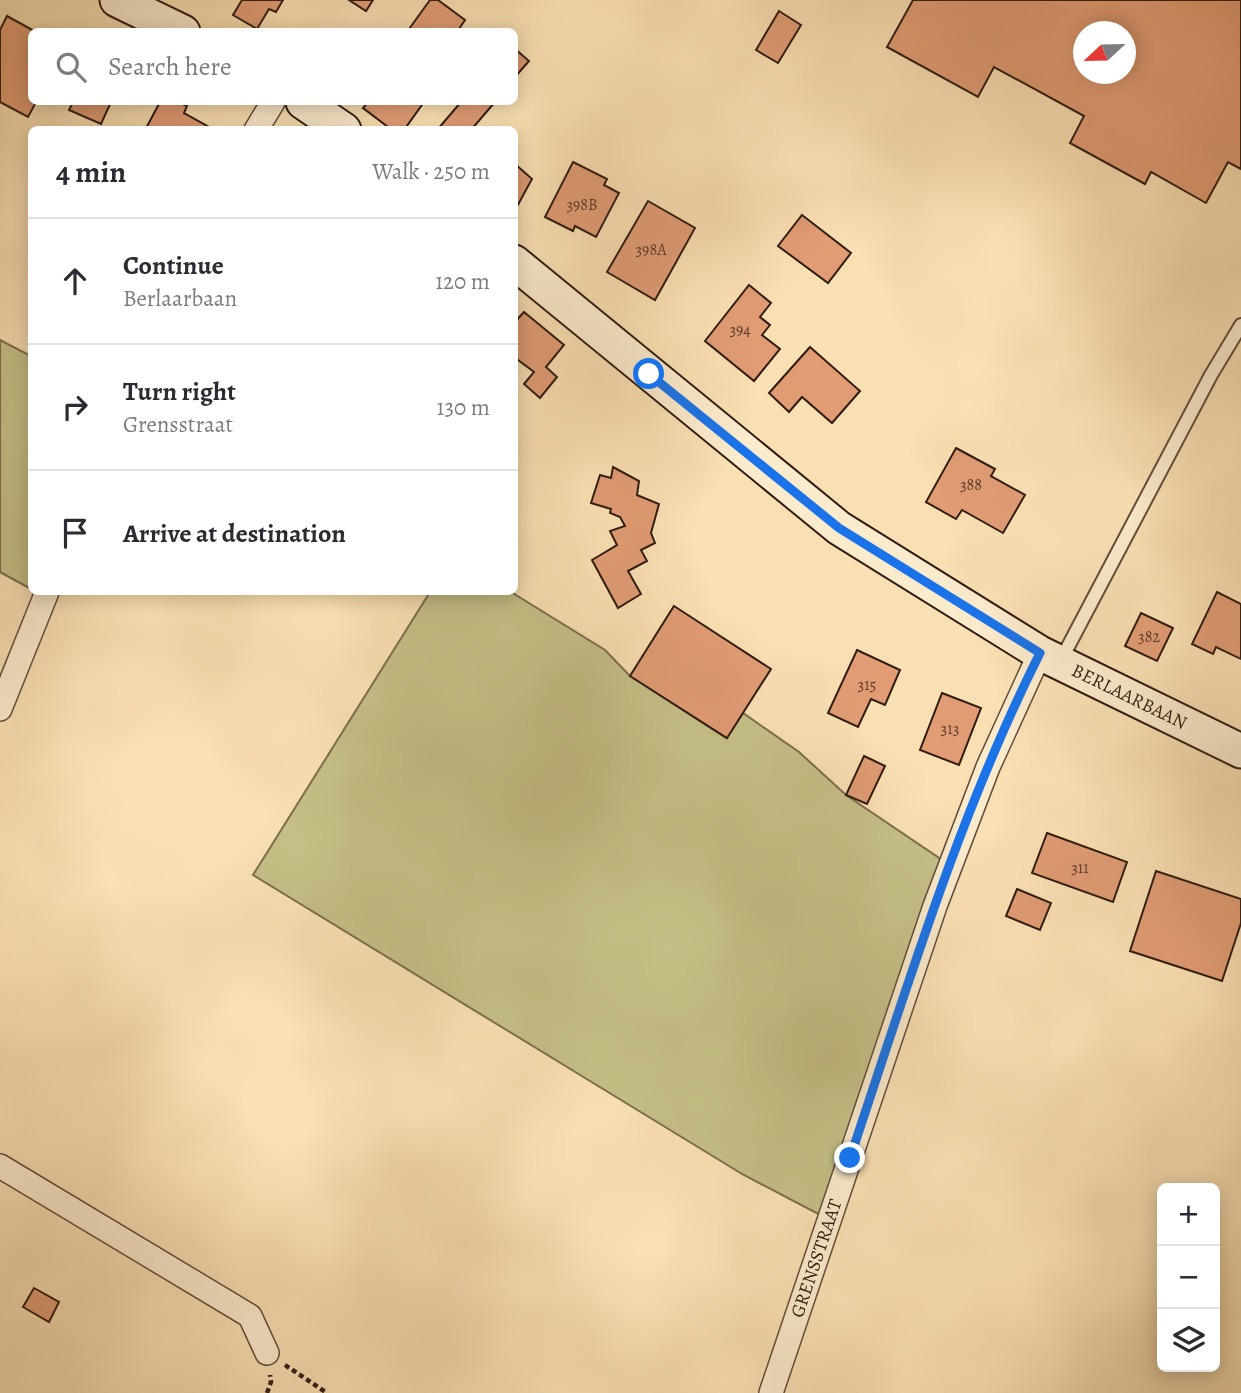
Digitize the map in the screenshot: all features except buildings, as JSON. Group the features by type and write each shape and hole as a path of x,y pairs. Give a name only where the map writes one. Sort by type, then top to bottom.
{"street":[{"path":"117,0 175,28"},
{"path":"258,126 271,105"},
{"path":"307,105 338,126"},
{"name":"BERLAARBAAN","path":"518,265 839,528 1049,658 1241,751"},
{"path":"0,709 46,595"},
{"name":"GRENSSTRAAT","path":"771,1393 935,906 988,767 1049,658"},
{"path":"0,1166 250,1316 267,1353"}],"lane":[{"path":"1049,658 1241,325"}],"path":[{"path":"267,1353 327,1393"}],"shaded area":[{"path":"0,340 28,354 28,587 0,572"},
{"path":"428,595 516,595 605,650 630,676 726,738 743,713 799,752 846,795 945,862 826,1218 742,1174 253,875"}],"route":[{"path":"649,374 839,528 1040,653 988,767 935,906 850,1158"}]}
